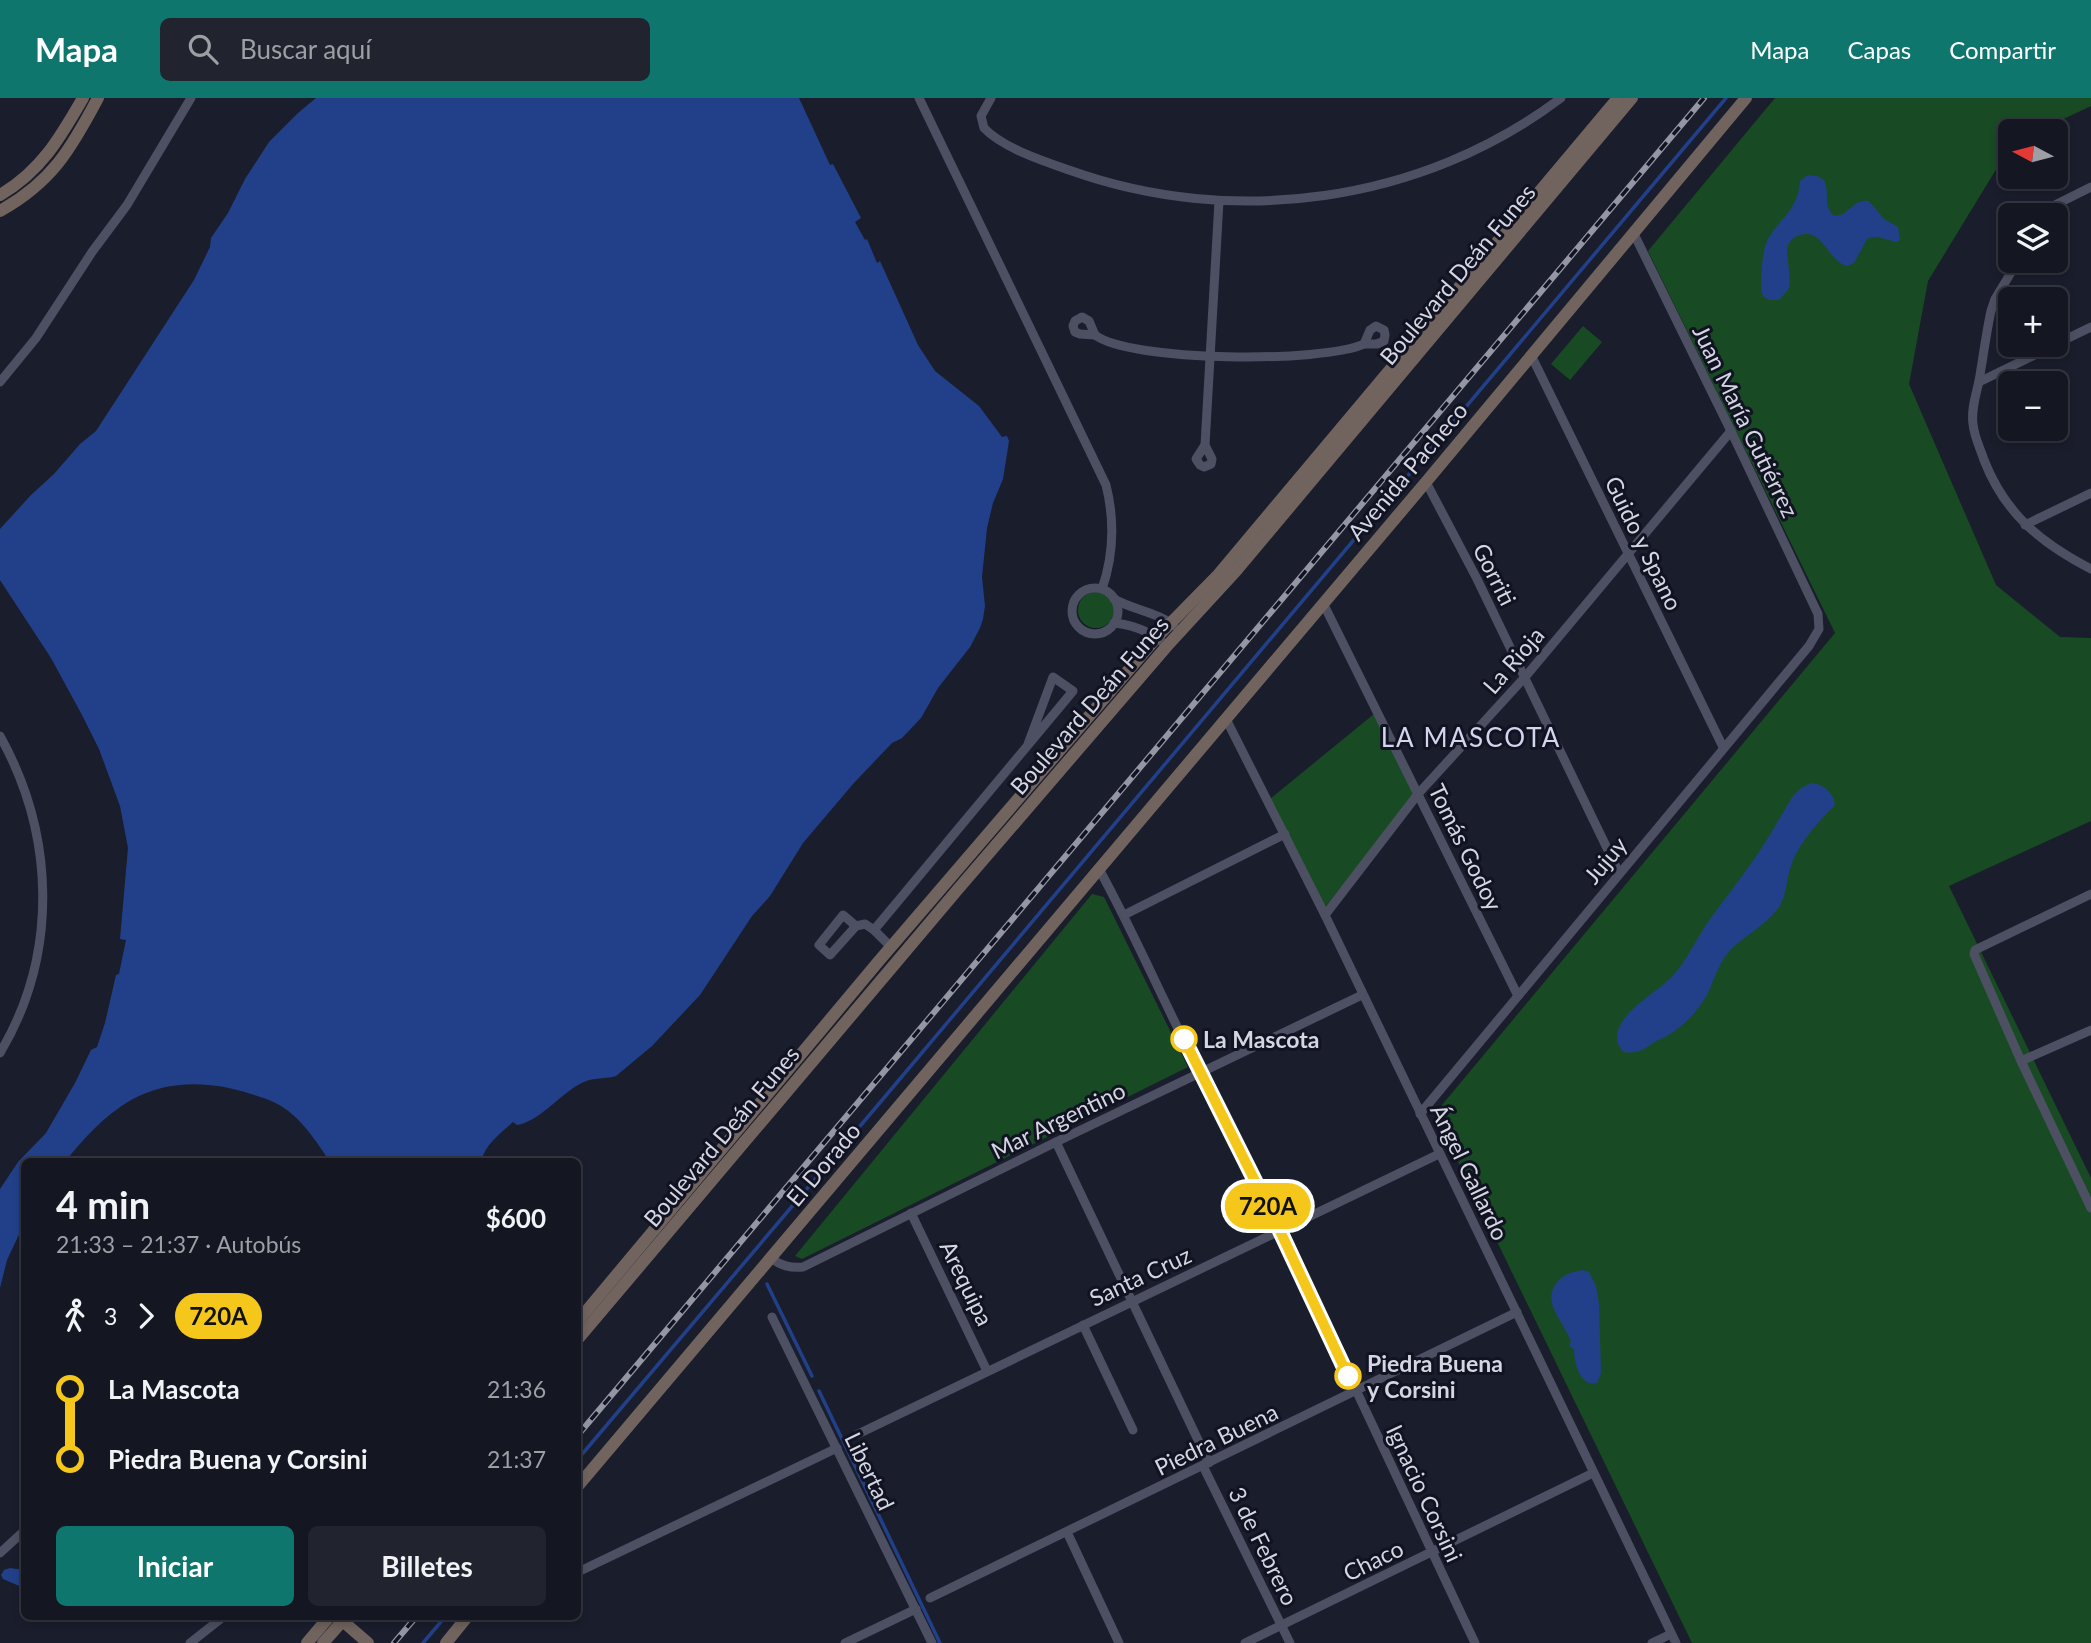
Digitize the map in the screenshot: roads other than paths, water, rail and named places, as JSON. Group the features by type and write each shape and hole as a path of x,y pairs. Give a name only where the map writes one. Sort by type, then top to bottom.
{"main road":[{"path":"0,195 32,173 47,156 83,98"},
{"path":"0,211 27,195 47,177 80,132 98,98"},
{"name":"Boulevard Deán Funes","path":"581,1317 891,947 1175,627 1618,98"},
{"name":"Boulevard Deán Funes","path":"1175,627 1236,571 1632,98"},
{"name":"Avenida Pacheco","path":"1099,869 1746,98"},
{"name":"Boulevard Deán Funes","path":"581,1335 950,898 1162,641"},
{"name":"El Dorado","path":"581,1482 1099,869"},
{"path":"307,1643 326,1620"},
{"path":"323,1643 340,1620"},
{"path":"344,1620 368,1643"},
{"path":"446,1643 465,1620"}],"street":[{"path":"2,375 36,338 92,252 127,205 191,98"},
{"path":"919,98 1106,485 1111,503 1113,536 1109,569 1102,589"},
{"path":"991,98 981,116 984,128 995,138 1020,150 1093,179 1126,188 1170,197 1219,201 1269,201 1313,197 1396,180 1437,167 1482,147 1561,98"},
{"path":"2059,203 2091,187"},
{"path":"1205,445 1219,201"},
{"name":"Juan María Gutiérrez","path":"1633,232 1818,614 1819,629"},
{"path":"2011,273 1991,311 1972,422 1976,439 2000,493 2025,525 2066,556 2091,569"},
{"path":"2068,338 2091,327"},
{"path":"1095,335 1120,345 1170,354 1210,357 1324,353 1364,344"},
{"name":"Guido y Spano","path":"1531,355 1723,747"},
{"path":"1979,382 2030,357"},
{"name":"La Rioja","path":"1325,915 1418,794 1525,677 1731,431"},
{"name":"Gorriti","path":"1426,482 1477,579 1619,873"},
{"path":"2025,525 2091,493"},
{"path":"1114,599 1118,611 1109,629 1094,634 1080,628 1075,622 1072,607 1075,600 1086,589 1102,589 1114,599 1175,627"},
{"name":"Tomás Godoy","path":"1323,603 1518,996"},
{"path":"1114,623 1132,626 1162,641"},
{"name":"Jujuy","path":"1420,1114 1809,646 1819,629"},
{"path":"874,930 1073,691 1053,677 1028,744"},
{"name":"Ángel Gallardo","path":"1226,719 1325,915 1674,1638"},
{"path":"0,736 15,763 31,810 43,866 44,902 41,935 28,994 16,1025 0,1053"},
{"path":"1124,915 1284,834"},
{"name":"Ignacio Corsini","path":"1099,869 1280,1231 1475,1643"},
{"path":"2091,894 1974,952 2021,1061 2091,1209"},
{"path":"856,926 865,924 891,947"},
{"name":"Mar Argentino","path":"771,1258 793,1268 803,1267 1362,995"},
{"path":"2021,1061 2091,1030"},
{"name":"3 de Febrero","path":"1056,1142 1290,1643"},
{"name":"Santa Cruz","path":"858,1434 1439,1154"},
{"name":"Arequipa","path":"911,1213 987,1371"},
{"name":"Piedra Buena","path":"930,1598 1517,1312"},
{"name":"Libertad","path":"772,1317 932,1643"},
{"path":"1083,1325 1133,1430"},
{"path":"581,1572 837,1448"},
{"name":"Chaco","path":"1245,1643 1593,1473"},
{"path":"1067,1532 1119,1643"},
{"path":"0,1553 21,1534"},
{"path":"845,1643 916,1609"},
{"path":"190,1643 219,1620"},
{"path":"1653,1643 1674,1638"}],"water":[{"path":"316,98 799,98 830,165 833,164 861,218 855,222 865,240 867,239 877,263 880,261 918,345 935,371 979,406 1002,437 1007,436 1009,441 1003,479 987,528 982,577 985,606 983,619 970,647 938,688 921,718 902,738 892,743 853,784 803,843 770,896 752,916 700,995 652,1046 616,1076 583,1082 533,1119 517,1125 513,1122 489,1145 482,1158 327,1158 302,1124 281,1106 221,1086 190,1084 160,1088 121,1106 103,1120 68,1158 22,1158 46,1133 91,1050 97,1047 116,975 119,974 126,940 120,939 128,848 120,806 99,749 51,658 0,580 0,529 80,444 96,431 194,280 210,247 211,238 228,213 245,179 269,142"},
{"path":"1808,175 1824,180 1828,207 1833,215 1843,214 1858,202 1869,201 1884,219 1898,227 1900,240 1896,242 1874,237 1867,239 1854,263 1847,266 1834,258 1813,235 1797,236 1790,241 1787,249 1790,284 1788,290 1779,300 1769,300 1763,296 1761,289 1766,244 1796,199 1800,181"},
{"path":"1811,783 1828,790 1835,805 1799,849 1779,907 1767,921 1727,954 1708,993 1685,1022 1643,1049 1624,1052 1617,1038 1624,1019 1676,972 1708,922 1756,857 1793,796"},
{"path":"21,1159 21,1230 7,1260 0,1288 0,1189"},
{"path":"1583,1270 1589,1272 1596,1286 1599,1304 1601,1373 1597,1383 1586,1381 1579,1373 1574,1349 1569,1346 1571,1342 1554,1309 1551,1296 1553,1288 1564,1276"},
{"path":"4,1570 21,1570 21,1587 3,1579 1,1575"}],"waterway":[{"path":"581,1455 1726,98"},
{"path":"767,1284 812,1376"},
{"path":"819,1391 940,1643"},
{"path":"423,1643 442,1620"}],"railway":[{"path":"581,1431 1704,98"},
{"path":"394,1643 413,1620"}],"place":[{"name":"La Mascota","path":"1184,1039"},
{"name":"Piedra Buena y Corsini","path":"1348,1376"}],"district":[{"name":"LA MASCOTA","path":"1471,737"}]}
